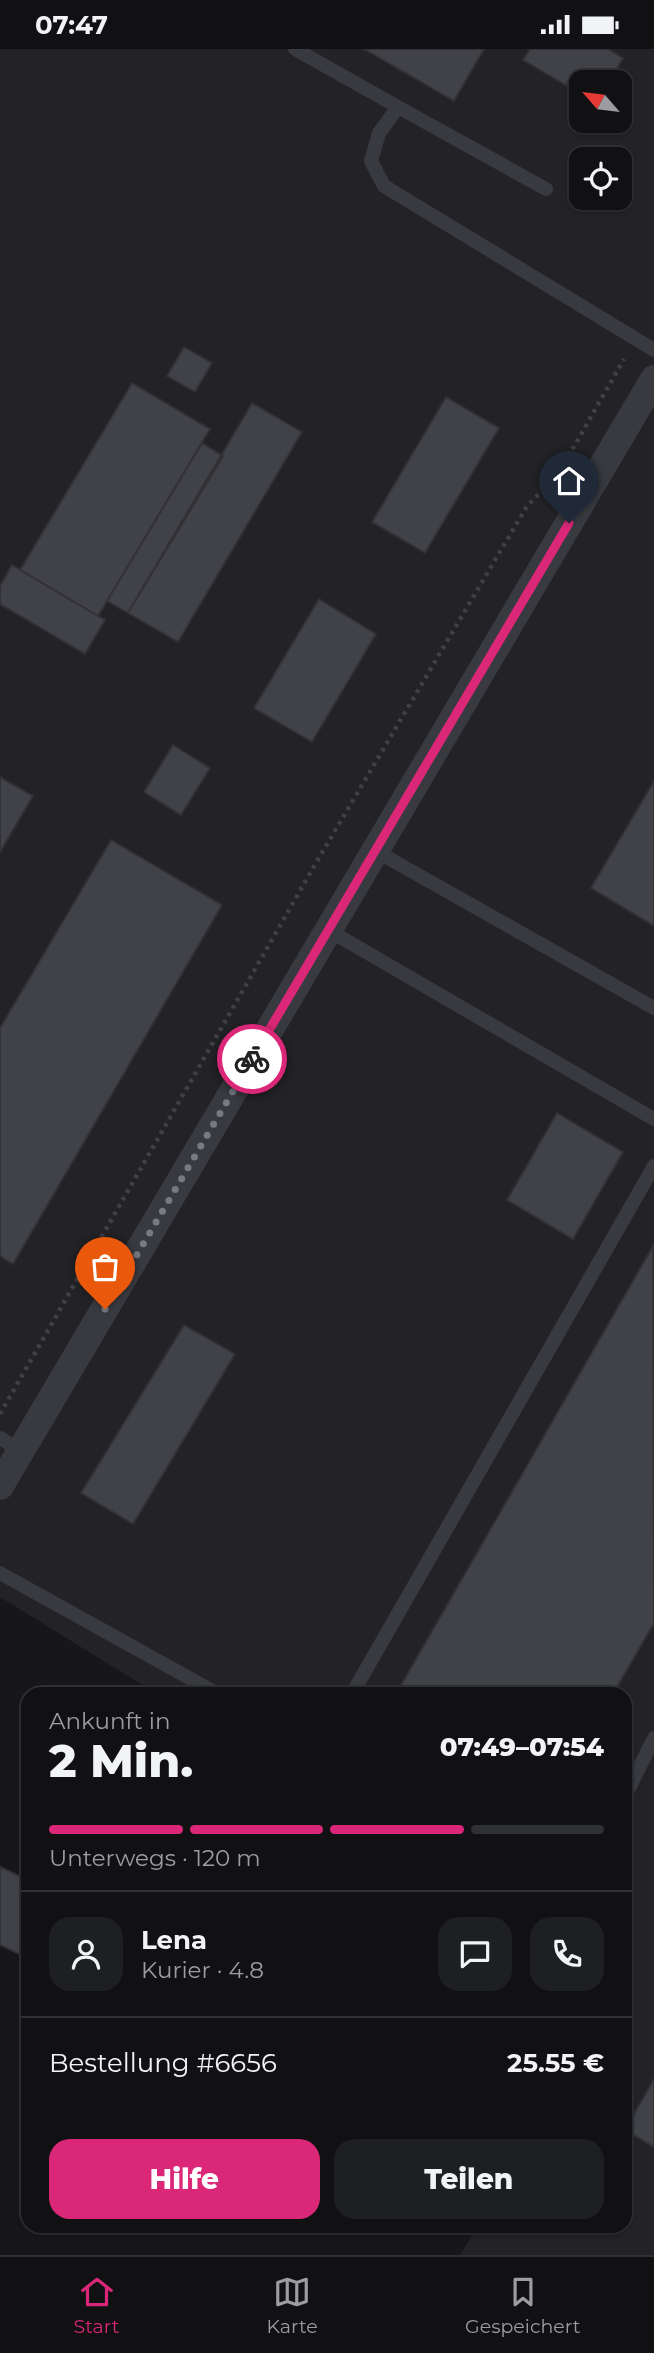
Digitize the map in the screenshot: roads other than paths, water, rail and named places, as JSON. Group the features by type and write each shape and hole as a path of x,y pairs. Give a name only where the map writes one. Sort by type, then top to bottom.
{"street":[{"path":"0,1486 11,1444 646,410 654,379"}],"lane":[{"path":"295,49 546,189"},
{"path":"398,107 379,133 371,161 384,186 654,350"},
{"path":"374,850 654,1008"},
{"path":"328,930 654,1119"},
{"path":"356,1687 654,1166"},
{"path":"0,1573 205,1687"},
{"path":"632,1782 654,1738"}]}
